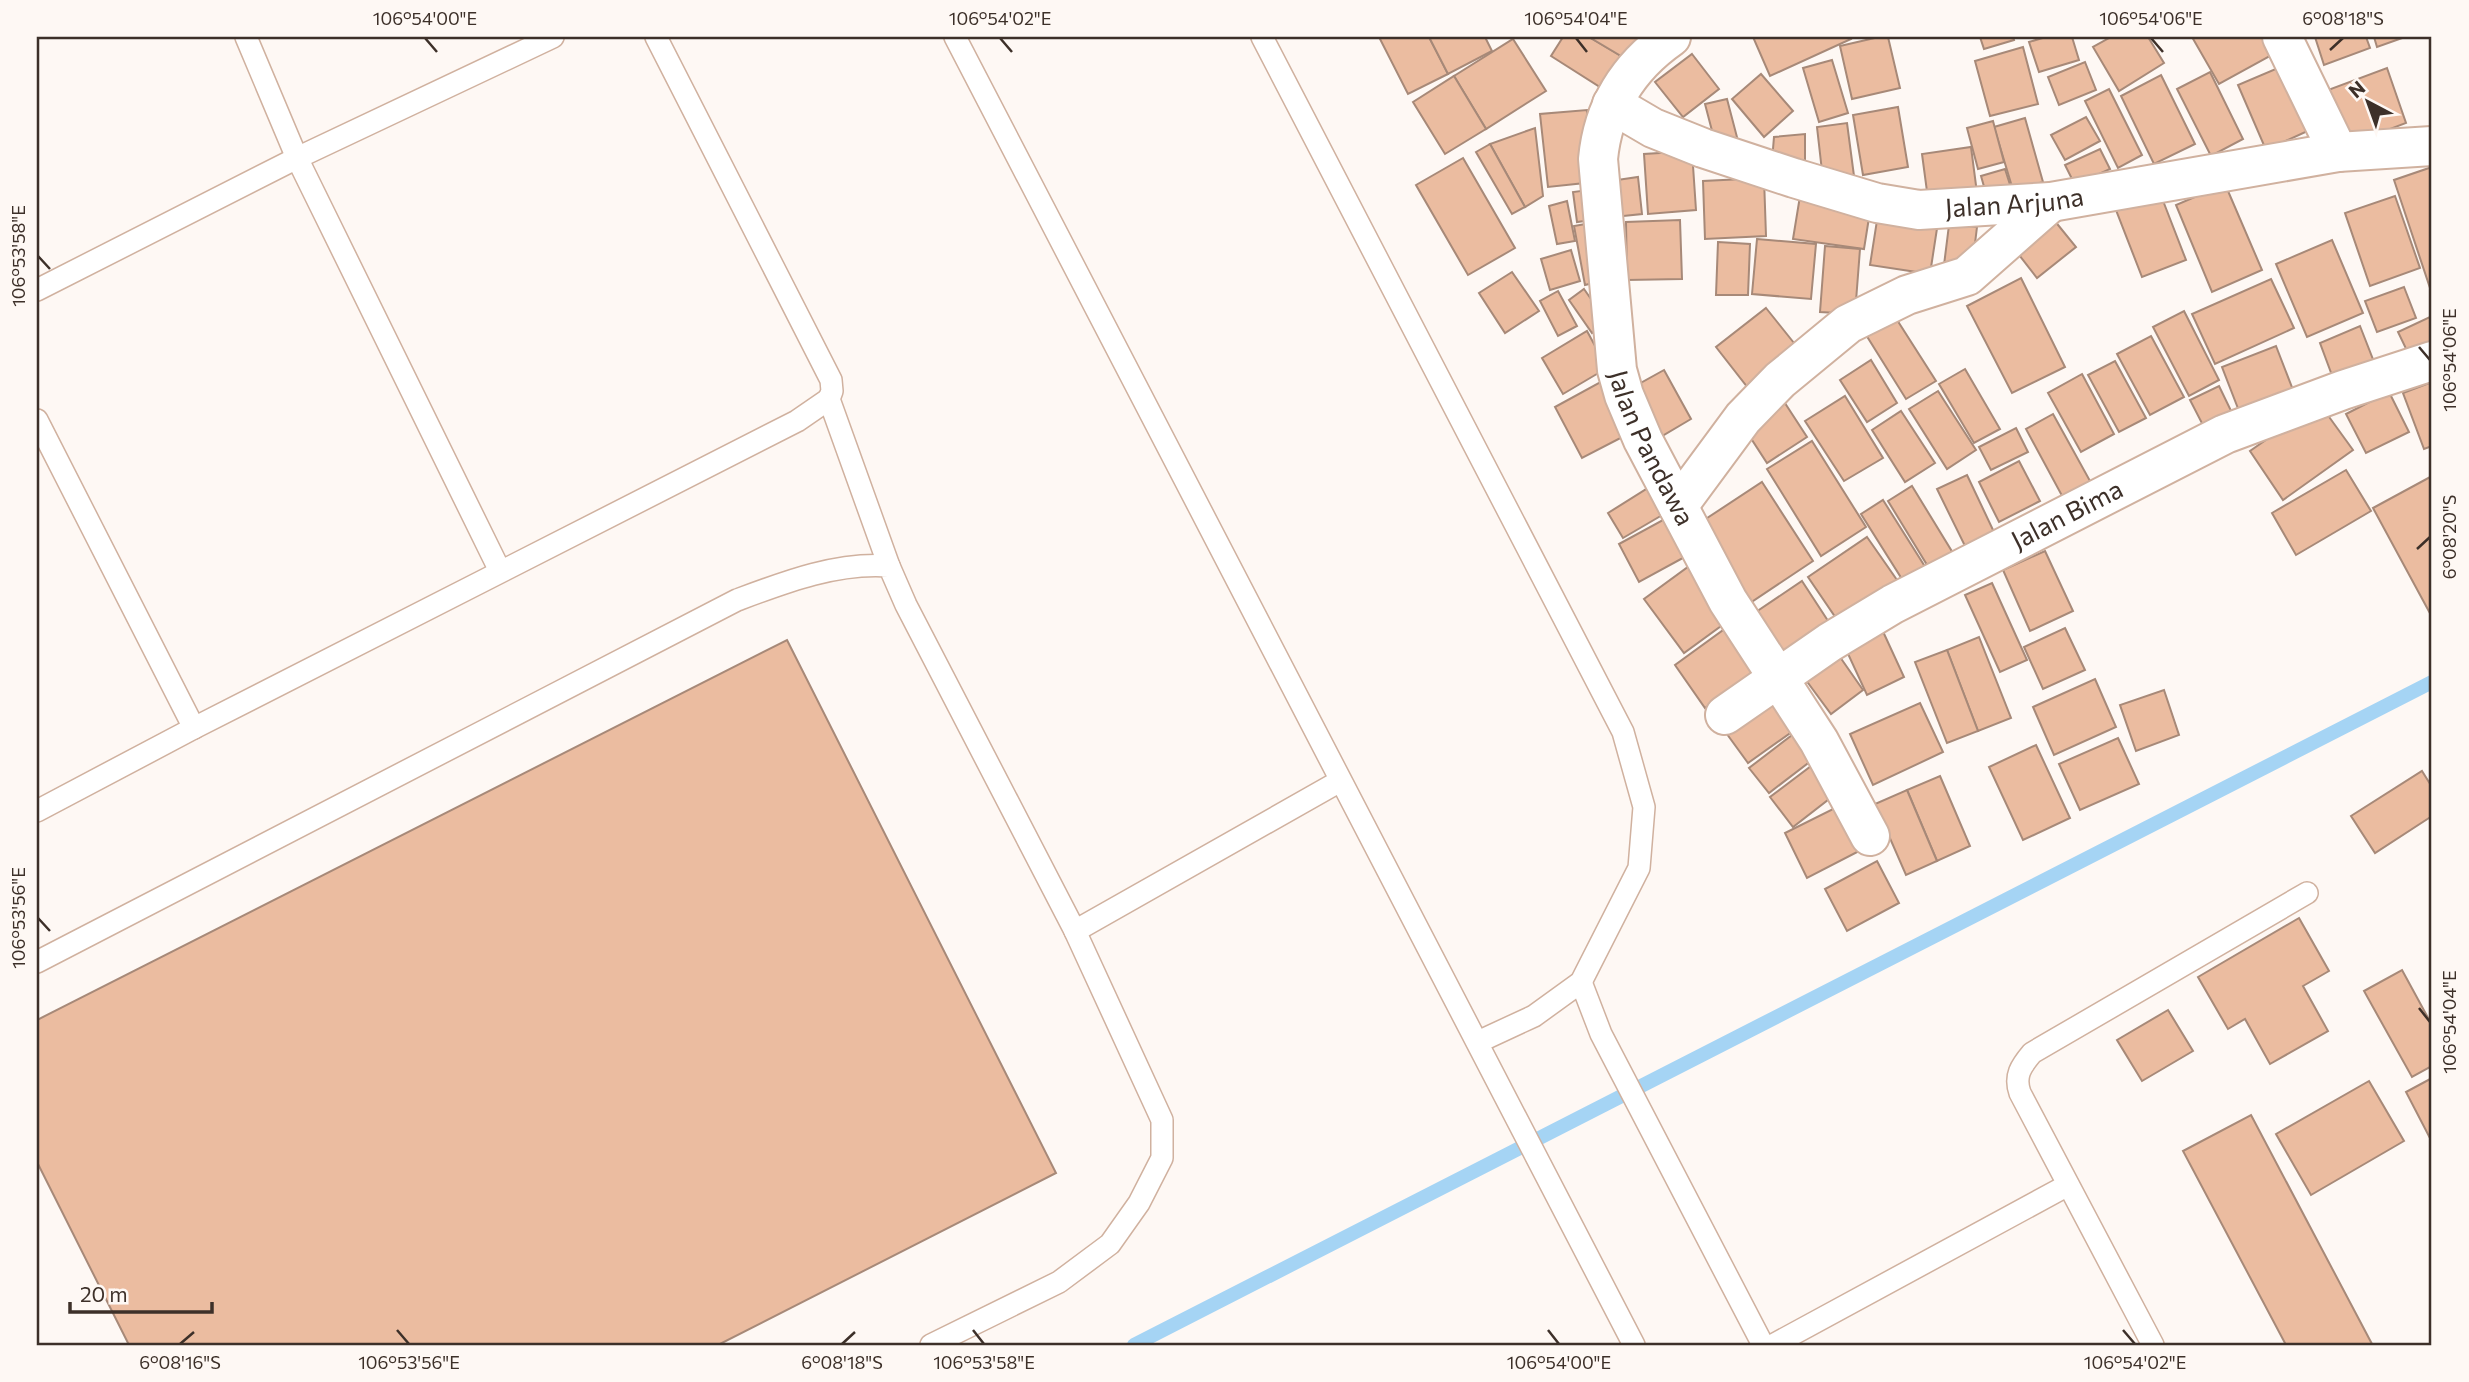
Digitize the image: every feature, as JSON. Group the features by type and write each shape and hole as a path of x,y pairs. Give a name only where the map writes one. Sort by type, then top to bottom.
{"street":[{"name":"Jalan Pandawa","path":"1671,37 1658,46 1616,94 1601,133 1598,159 1617,370 1624,395 1643,440 1728,601 1819,741 1870,836"},
{"path":"2282,37 2338,152"},
{"name":"Jalan Arjuna","path":"1612,104 1653,128 1703,148 1877,203 1919,210 2051,202 2338,152 2432,146"},
{"path":"1678,506 1743,418 1780,380 1828,340 1848,324 1907,295 1967,276 2051,202"},
{"name":"Jalan Bima","path":"1725,715 1778,676 1893,604 2225,434 2343,390 2432,361"}],"lane":[{"path":"246,37 297,158 500,571"},
{"path":"37,290 297,158 553,37"},
{"path":"37,811 194,728 797,421 829,399 832,391 831,380 656,37"},
{"path":"955,37 1634,1345"},
{"path":"1262,37 1623,732 1644,807 1639,868 1581,982 1482,1051"},
{"path":"829,399 888,566 906,605 1075,931 1162,1120 1162,1158 1139,1203 1111,1244 1059,1282 931,1345"},
{"path":"37,420 194,728"},
{"path":"37,962 737,600 825,572 866,564 888,566"},
{"path":"1075,931 1340,781"},
{"path":"2153,1345 2020,1093 2017,1077 2022,1064 2032,1053 2306,894"},
{"path":"1581,982 1601,1034 1763,1345"},
{"path":"1773,1345 2068,1185"}],"building":[{"path":"1379,37 1429,37 1448,74 1408,94"},
{"path":"1429,37 1485,37 1492,51 1448,74"},
{"path":"1563,37 1589,37 1631,62 1611,94 1551,56"},
{"path":"1589,37 1647,37 1631,62"},
{"path":"1753,37 1850,37 1851,39 1770,76"},
{"path":"1888,37 1900,88 1852,99 1840,46"},
{"path":"1980,37 2013,37 2014,40 1984,49"},
{"path":"2046,37 2072,37 2079,60 2039,72 2029,42"},
{"path":"2111,37 2148,37 2164,63 2119,91 2093,47"},
{"path":"2192,37 2273,37 2281,50 2219,84"},
{"path":"2315,37 2366,37 2370,48 2324,65"},
{"path":"2374,37 2405,37 2377,47"},
{"path":"1513,39 1546,91 1486,129 1454,76"},
{"path":"2023,47 2038,104 1990,116 1975,61"},
{"path":"1692,54 1719,89 1683,117 1655,82"},
{"path":"1832,60 1848,113 1819,122 1803,68"},
{"path":"2085,62 2096,90 2059,105 2048,77"},
{"path":"2285,65 2312,129 2266,150 2238,85"},
{"path":"2387,68 2406,123 2348,145 2328,90"},
{"path":"2210,72 2243,139 2211,156 2177,89"},
{"path":"1761,74 1793,111 1764,137 1732,99"},
{"path":"2161,75 2195,144 2154,164 2121,96"},
{"path":"1454,76 1486,129 1445,154 1413,102"},
{"path":"2109,89 2142,155 2118,168 2085,101"},
{"path":"1727,99 1738,141 1716,146 1705,104"},
{"path":"1898,107 1908,167 1863,175 1853,115"},
{"path":"1587,110 1594,182 1548,187 1540,114"},
{"path":"2086,117 2100,141 2065,160 2051,135"},
{"path":"2025,118 2043,182 2013,190 1994,127"},
{"path":"1993,121 2004,162 1978,169 1967,128"},
{"path":"1847,123 1854,176 1823,180 1817,127"},
{"path":"1535,128 1543,196 1525,207 1490,144"},
{"path":"1805,134 1805,160 1772,161 1774,137"},
{"path":"1490,144 1525,207 1512,214 1476,152"},
{"path":"1971,147 1977,193 1928,199 1922,154"},
{"path":"2100,149 2110,169 2075,185 2065,165"},
{"path":"1692,151 1696,210 1648,214 1644,154"},
{"path":"1463,158 1515,248 1468,275 1416,185"},
{"path":"2432,167 2432,294 2394,180"},
{"path":"2005,169 2012,191 1987,197 1981,176"},
{"path":"1638,177 1642,214 1614,217 1610,181"},
{"path":"1764,178 1766,236 1705,239 1703,181"},
{"path":"2225,184 2262,270 2212,292 2176,205"},
{"path":"1596,189 1599,219 1577,222 1573,192"},
{"path":"2160,193 2186,260 2142,277 2116,210"},
{"path":"1800,196 1871,205 1864,249 1793,239"},
{"path":"2395,196 2420,268 2370,286 2345,213"},
{"path":"1567,201 1575,241 1557,244 1549,206"},
{"path":"1878,214 1938,222 1930,274 1870,265"},
{"path":"1680,220 1682,279 1627,280 1626,222"},
{"path":"2054,220 2076,247 2037,278 2016,251"},
{"path":"1597,222 1606,280 1585,285 1574,226"},
{"path":"1949,225 1977,227 1972,268 1944,265"},
{"path":"1757,239 1816,244 1811,299 1752,294"},
{"path":"2332,240 2363,313 2307,337 2276,264"},
{"path":"1718,242 1750,244 1748,295 1716,295"},
{"path":"1825,246 1860,249 1855,314 1820,312"},
{"path":"1571,250 1580,281 1550,290 1541,259"},
{"path":"1512,272 1539,311 1505,333 1479,293"},
{"path":"2021,278 2065,367 2012,393 1967,306"},
{"path":"2271,279 2294,328 2215,364 2192,314"},
{"path":"2404,287 2416,318 2377,332 2365,301"},
{"path":"1584,289 1607,322 1592,333 1569,300"},
{"path":"1558,291 1577,326 1558,336 1540,301"},
{"path":"1766,308 1802,353 1752,393 1716,347"},
{"path":"2184,311 2219,380 2189,396 2153,327"},
{"path":"1892,312 1936,381 1906,399 1863,330"},
{"path":"2432,316 2432,347 2410,357 2398,332"},
{"path":"2360,326 2374,362 2333,378 2320,343"},
{"path":"1587,331 1607,368 1563,394 1542,358"},
{"path":"2151,336 2184,397 2150,415 2117,354"},
{"path":"2276,346 2293,390 2239,411 2222,367"},
{"path":"1871,360 1897,403 1867,422 1840,380"},
{"path":"2115,361 2146,418 2119,432 2088,375"},
{"path":"1965,369 2000,429 1974,443 1939,384"},
{"path":"1664,370 1691,419 1657,439 1630,389"},
{"path":"2082,374 2114,434 2081,452 2048,393"},
{"path":"1606,379 1634,431 1582,458 1555,407"},
{"path":"2432,382 2432,446 2424,449 2403,393"},
{"path":"2219,386 2235,419 2207,433 2190,400"},
{"path":"1938,391 1976,450 1947,469 1909,409"},
{"path":"2389,392 2409,432 2366,453 2346,414"},
{"path":"1845,396 1883,458 1844,481 1805,421"},
{"path":"1781,397 1807,437 1767,463 1741,423"},
{"path":"2319,403 2353,450 2283,500 2250,451"},
{"path":"1901,411 1935,463 1905,482 1872,430"},
{"path":"2053,414 2095,490 2067,505 2026,429"},
{"path":"2016,428 2028,452 1991,470 1979,447"},
{"path":"1812,441 1866,527 1821,556 1767,469"},
{"path":"2019,461 2040,501 1999,522 1979,482"},
{"path":"2346,470 2371,511 2296,555 2272,513"},
{"path":"1967,475 1994,532 1965,546 1937,489"},
{"path":"2432,476 2432,617 2373,508"},
{"path":"1762,482 1813,561 1747,605 1695,526"},
{"path":"1912,486 1956,558 1932,573 1888,501"},
{"path":"1648,488 1664,514 1623,538 1608,513"},
{"path":"1883,500 1929,573 1907,587 1861,514"},
{"path":"1672,515 1692,553 1639,582 1619,544"},
{"path":"1867,537 1897,580 1838,621 1808,577"},
{"path":"2045,551 2073,611 2030,631 2003,570"},
{"path":"1692,564 1732,618 1684,653 1644,599"},
{"path":"1802,581 1832,627 1784,659 1753,614"},
{"path":"1992,583 2027,660 2000,672 1965,595"},
{"path":"1880,625 1904,677 1867,695 1843,643"},
{"path":"1726,628 1757,672 1705,708 1675,665"},
{"path":"2065,628 2085,670 2043,689 2024,647"},
{"path":"1979,637 2011,718 1978,731 1947,650"},
{"path":"787,640 1056,1173 718,1345 129,1345 37,1162 37,1020"},
{"path":"1833,647 1863,690 1831,714 1800,672"},
{"path":"1947,650 1978,731 1947,743 1915,662"},
{"path":"2095,679 2116,727 2054,755 2033,707"},
{"path":"2164,690 2179,735 2136,751 2120,705"},
{"path":"1779,691 1803,724 1748,763 1724,730"},
{"path":"1920,703 1943,752 1873,785 1850,734"},
{"path":"1800,729 1820,754 1769,793 1749,768"},
{"path":"2118,738 2139,784 2080,810 2059,764"},
{"path":"2036,745 2070,818 2023,840 1989,767"},
{"path":"1819,760 1842,789 1793,827 1770,797"},
{"path":"2422,771 2432,787 2432,816 2375,853 2351,816"},
{"path":"1940,776 1970,846 1937,861 1907,790"},
{"path":"1907,790 1937,861 1906,875 1875,804"},
{"path":"1841,805 1863,849 1807,878 1785,833"},
{"path":"1877,861 1899,903 1847,931 1825,889"},
{"path":"2299,918 2329,971 2303,986 2328,1031 2270,1064 2245,1019 2228,1029 2198,977"},
{"path":"2402,970 2432,1025 2432,1066 2412,1077 2364,991"},
{"path":"2168,1010 2193,1051 2142,1081 2117,1040"},
{"path":"2432,1078 2432,1142 2406,1092"},
{"path":"2369,1081 2404,1141 2311,1195 2276,1134"},
{"path":"2251,1115 2372,1344 2286,1345 2183,1151"}],"waterway":[{"path":"1134,1345 2432,682"}]}
